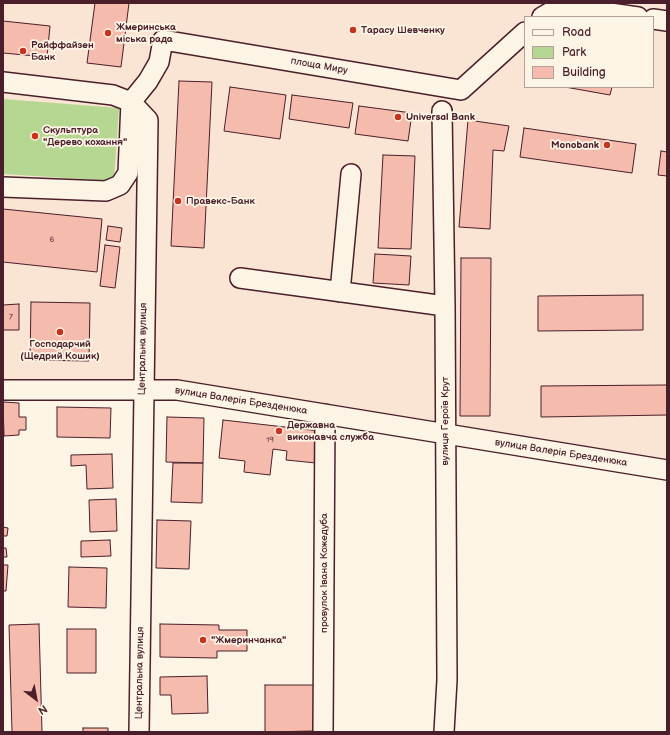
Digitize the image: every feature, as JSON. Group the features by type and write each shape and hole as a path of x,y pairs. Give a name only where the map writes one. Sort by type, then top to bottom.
{"street":[{"path":"544,16 561,6 576,6 632,16"},
{"path":"654,19 667,21"},
{"name":"площа Миру","path":"131,102 148,81 159,62 163,40 460,90 524,33"},
{"name":"Центральна вулиця","path":"3,82 113,96 131,102 148,120 142,389 139,732"},
{"path":"3,187 106,191 120,185 128,173 131,102"},
{"name":"вулиця Героїв Крут","path":"442,111 445,306 444,434 447,680 444,732"},
{"path":"340,292 351,174"},
{"path":"240,278 445,306"},
{"name":"вулиця Валерія Брезденюка","path":"3,390 177,390 667,470"},
{"name":"провулок Івана Кожедуба","path":"323,732 325,414"}],"shaded area":[{"path":"3,3 667,3 667,470 177,390 3,390"}],"green space":[{"path":"3,99 119,108 114,181 3,174"}],"building":[{"name":"Жмеринська міська рада","path":"95,3 129,3 121,67 87,63"},
{"path":"3,21 50,26 47,57 3,53"},
{"path":"179,81 212,82 204,248 171,246"},
{"path":"230,87 286,95 280,139 224,131"},
{"path":"571,88 612,88 610,95"},
{"path":"292,95 353,103 349,128 289,119"},
{"path":"359,106 412,113 408,141 355,134"},
{"path":"468,120 509,126 504,151 493,150 490,229 459,227"},
{"path":"524,128 636,144 632,173 520,157"},
{"path":"661,151 667,152 667,176 658,175"},
{"path":"383,155 415,156 411,249 378,248"},
{"path":"3,209 102,219 97,272 3,262"},
{"path":"108,226 122,228 120,242 106,240"},
{"path":"105,245 120,247 115,288 100,286"},
{"path":"375,254 411,256 409,285 373,283"},
{"path":"461,258 491,258 490,416 460,416"},
{"path":"643,295 643,330 538,331 538,296"},
{"name":"Господарчий (Щедрий Кошик)","path":"31,302 90,303 89,361 30,360"},
{"path":"19,304 19,330 3,330 3,305"},
{"path":"667,385 667,415 541,417 541,386"},
{"path":"3,402 19,403 19,417 26,417 26,430 19,430 19,435 4,436"},
{"path":"57,407 111,408 110,438 57,437"},
{"path":"167,417 204,418 203,463 166,462"},
{"path":"223,420 320,431 316,463 286,460 287,451 273,449 270,475 244,472 245,461 219,458"},
{"path":"112,454 113,488 87,489 86,465 71,466 71,455"},
{"path":"173,463 203,463 202,503 171,502"},
{"path":"116,499 117,531 90,532 89,500"},
{"path":"157,520 191,521 189,569 156,568"},
{"path":"3,527 8,528 7,536 3,536"},
{"path":"110,540 111,556 81,557 81,541"},
{"path":"3,548 6,548 7,557 3,557"},
{"path":"3,565 8,565 6,591 3,591"},
{"path":"69,567 107,568 106,608 68,607"},
{"path":"39,624 42,732 12,732 9,625"},
{"name":"\"Жмеринчанка\"","path":"160,624 219,625 219,630 247,630 247,651 217,651 217,658 160,657"},
{"path":"67,629 96,629 96,673 67,673"},
{"path":"207,676 208,713 172,714 171,695 160,695 160,677"},
{"path":"265,685 314,685 314,731 265,732"},
{"path":"83,728 108,728 108,732 83,732"}],"place":[{"name":"Тарасу Шевченку","path":"353,30"},
{"name":"Жмеринська міська рада","path":"108,33"},
{"name":"Райффайзен Банк","path":"23,51"},
{"name":"Universal Bank","path":"398,117"},
{"name":"Скульптура \"Дерево кохання\"","path":"35,136"},
{"name":"Monobank","path":"607,145"},
{"name":"Правекс-Банк","path":"178,201"},
{"name":"Господарчий (Щедрий Кошик)","path":"60,332"},
{"name":"Державна виконавча служба","path":"279,431"},
{"name":"\"Жмеринчанка\"","path":"203,640"}]}
